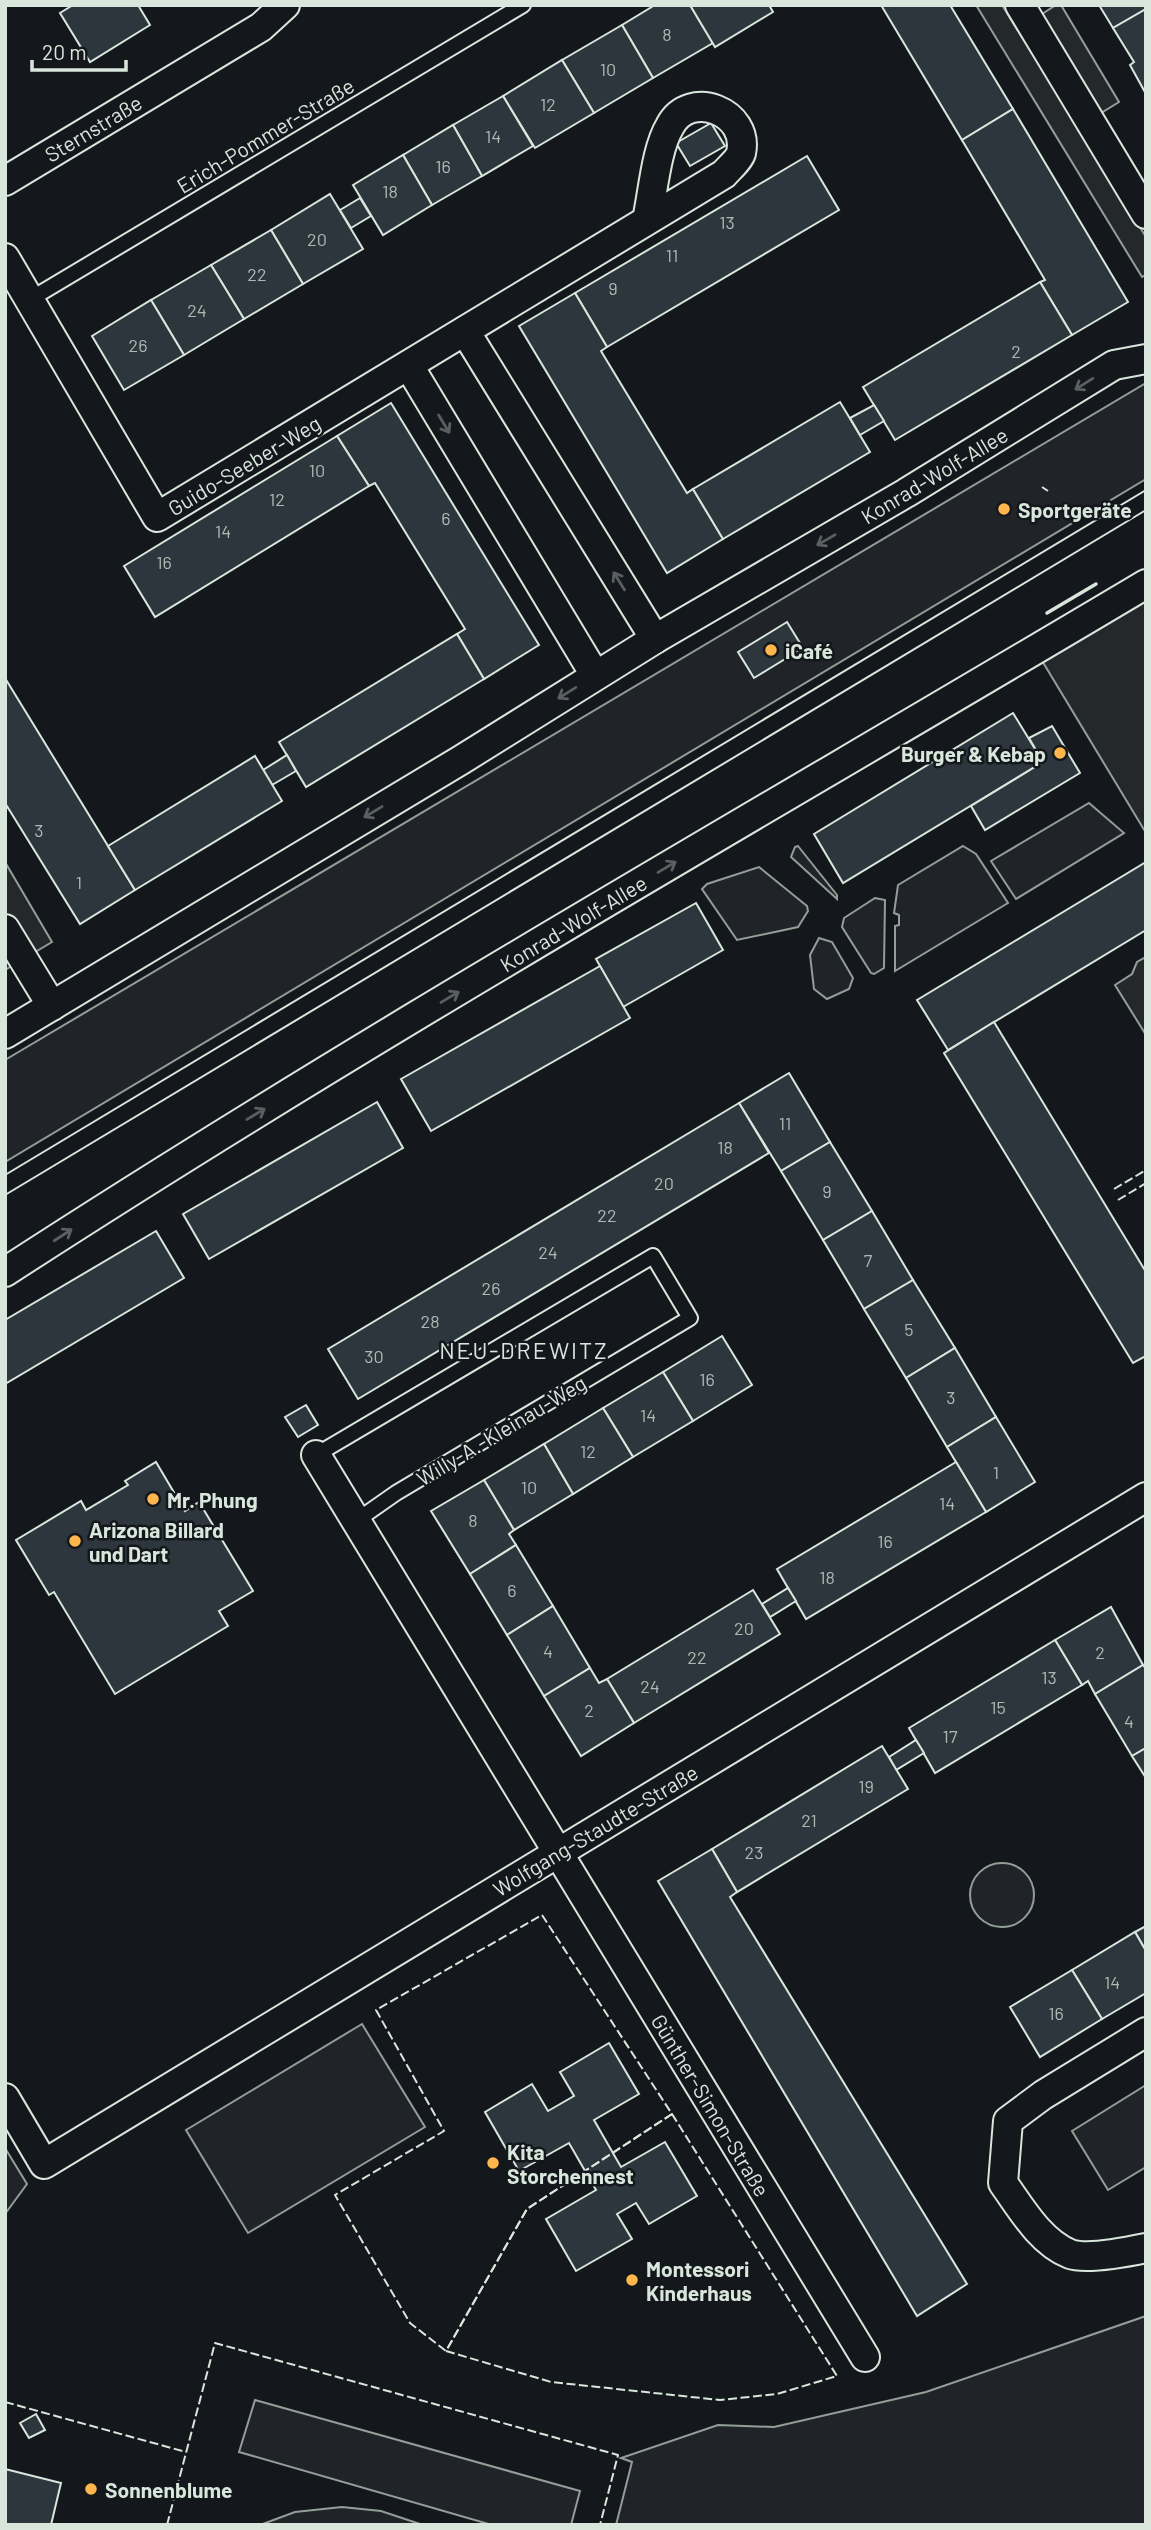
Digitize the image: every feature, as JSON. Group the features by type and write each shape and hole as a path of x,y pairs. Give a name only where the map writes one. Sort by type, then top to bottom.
{"street":[{"name":"Sternstraße","path":"5,181 261,27 285,5"},
{"path":"1020,5 1146,214"},
{"name":"Guido-Seeber-Weg","path":"5,258 157,517 647,220"},
{"path":"465,331 655,639"},
{"name":"Konrad-Wolf-Allee","path":"5,1034 461,760 595,675 906,493 1114,365 1146,359"},
{"path":"409,366 595,675"},
{"name":"Konrad-Wolf-Allee","path":"5,1272 146,1181 320,1075 1146,584"},
{"path":"5,929 52,1006"},
{"name":"Willy-A.-Kleinau-Weg","path":"316,1455 557,1853"},
{"name":"Wolfgang-Staudte-Straße","path":"5,2098 44,2164 1146,1497"},
{"name":"Günther-Simon-Straße","path":"557,1853 865,2357"},
{"path":"1146,2032 1043,2095 1008,2121 1003,2183 1037,2230 1071,2254 1118,2254 1146,2248"}],"lane":[{"name":"Erich-Pommer-Straße","path":"29,300 523,5"},
{"name":"Willy-A.-Kleinau-Weg","path":"316,1455 653,1256 690,1318 396,1493 356,1521"}],"shaded area":[{"path":"976,5 1002,5 1146,237 1146,275 1142,277"},
{"path":"1056,5 1061,5 1119,102 1101,113 1042,14"},
{"path":"1146,383 1146,479 5,1162 5,1060"},
{"path":"1146,596 1146,833 1041,659"},
{"path":"1089,803 1124,833 1016,899 991,861"},
{"path":"798,846 837,895 837,899 791,857"},
{"path":"963,846 976,854 1008,903 895,971 895,926 899,925 899,915 894,913 898,885"},
{"path":"5,862 52,942 5,970"},
{"path":"759,867 807,906 808,911 798,927 737,940 702,889 707,884"},
{"path":"875,898 885,900 884,968 874,974 842,927 844,918"},
{"path":"819,938 832,942 853,978 849,989 827,999 814,989 810,955"},
{"path":"1146,957 1146,1035 1115,985 1132,974 1137,962"},
{"path":"996,1863 1008,1863 1025,1872 1032,1883 1032,1907 1025,1918 1008,1927 996,1927 984,1922 975,1913 970,1901 970,1889 975,1877 984,1868"},
{"path":"362,2024 425,2127 248,2233 186,2130"},
{"path":"1146,2085 1146,2167 1108,2190 1072,2131"},
{"path":"5,2148 27,2184 5,2214"},
{"path":"1146,2316 1146,2525 616,2525 632,2462 621,2458 718,2425 774,2427 926,2392"},
{"path":"255,2400 580,2491 571,2525 492,2525 239,2452"},
{"path":"342,2507 381,2511 423,2525 260,2525 295,2512"}],"building":[{"path":"73,5 138,5 150,25 90,62 60,13"},
{"path":"655,5 690,5 713,43 653,78 622,25"},
{"path":"690,5 769,5 773,12 715,47"},
{"path":"881,5 950,5 1013,109 962,140"},
{"path":"1099,5 1146,5 1146,9 1113,28"},
{"path":"1146,9 1146,94 1130,65 1134,62 1113,28"},
{"path":"622,25 653,78 594,113 562,60"},
{"path":"562,60 594,113 535,148 503,96"},
{"path":"503,96 533,146 482,176 453,125"},
{"path":"1013,109 1128,302 1072,335 1040,282 1045,280 962,140"},
{"path":"711,123 725,146 690,166 676,143"},
{"path":"453,125 482,176 432,205 403,155"},
{"path":"403,155 432,205 383,235 353,185"},
{"path":"807,156 839,210 607,347 575,293"},
{"path":"330,194 363,249 303,284 271,230"},
{"path":"360,198 371,216 351,228 340,210"},
{"path":"271,230 303,284 244,319 211,265"},
{"path":"211,265 244,319 184,355 151,300"},
{"path":"1040,282 1072,335 895,440 863,387"},
{"path":"575,293 607,347 601,351 687,493 693,489 723,539 667,573 519,326"},
{"path":"151,300 184,355 124,390 92,336"},
{"path":"840,402 870,452 723,539 693,489"},
{"path":"391,403 539,645 484,679 457,634 465,629 375,483 369,486 337,436"},
{"path":"874,405 884,421 860,435 850,418"},
{"path":"337,436 369,486 155,617 124,566"},
{"name":"iCafé","path":"787,622 803,648 754,678 738,652"},
{"path":"457,634 484,679 306,787 279,742"},
{"path":"5,678 135,890 80,924 5,803"},
{"path":"1013,713 1043,762 843,883 814,834"},
{"path":"1052,726 1080,773 985,830 971,806 1043,762 1029,738"},
{"path":"287,755 296,771 272,785 263,770"},
{"path":"255,756 282,801 135,890 108,846"},
{"path":"1146,862 1146,930 948,1050 917,1000"},
{"path":"696,903 723,950 623,1007 596,959"},
{"path":"600,966 630,1018 431,1131 401,1079"},
{"path":"994,1022 1146,1272 1146,1356 1133,1363 944,1053"},
{"path":"789,1073 830,1142 781,1171 739,1103"},
{"path":"377,1102 403,1148 209,1259 183,1214"},
{"path":"739,1103 769,1153 358,1399 328,1349"},
{"path":"830,1142 872,1211 823,1240 781,1171"},
{"path":"872,1211 913,1280 864,1309 823,1240"},
{"path":"156,1231 184,1278 5,1384 5,1320"},
{"path":"913,1280 955,1348 906,1378 864,1309"},
{"path":"722,1336 752,1385 693,1421 663,1372"},
{"path":"955,1348 996,1417 947,1447 906,1378"},
{"path":"663,1372 693,1421 633,1457 603,1408"},
{"path":"306,1405 318,1425 298,1437 285,1417"},
{"path":"603,1408 633,1457 573,1494 544,1444"},
{"path":"996,1417 1035,1482 986,1512 947,1447"},
{"path":"544,1444 573,1494 514,1530 484,1480"},
{"path":"156,1462 185,1511 199,1502 253,1591 219,1611 228,1626 115,1694 54,1592 49,1595 16,1540 81,1501 86,1510 128,1485 125,1481"},
{"path":"956,1462 986,1512 806,1619 777,1569"},
{"path":"484,1480 514,1530 509,1534 516,1545 470,1574 431,1511"},
{"path":"516,1545 553,1606 507,1635 470,1574"},
{"path":"788,1588 796,1601 770,1617 762,1604"},
{"path":"753,1590 780,1634 634,1723 607,1679"},
{"path":"553,1606 590,1668 544,1696 507,1635"},
{"path":"1111,1607 1143,1665 1095,1694 1088,1681 1082,1685 1055,1640"},
{"path":"1055,1640 1082,1685 935,1773 909,1728"},
{"path":"1143,1665 1146,1669 1146,1748 1132,1756 1095,1694"},
{"path":"590,1668 599,1683 607,1679 634,1723 581,1756 544,1696"},
{"path":"916,1740 924,1753 896,1770 889,1757"},
{"path":"882,1746 908,1789 737,1892 712,1849"},
{"path":"1146,1748 1146,1778 1132,1756"},
{"path":"712,1849 737,1892 730,1897 967,2284 917,2316 658,1881"},
{"path":"1146,1926 1146,1951 1135,1932"},
{"path":"1135,1932 1146,1951 1146,1993 1102,2019 1072,1970"},
{"path":"1072,1970 1102,2019 1040,2057 1010,2007"},
{"path":"609,2043 639,2094 594,2120 621,2167 665,2142 697,2196 649,2224 636,2203 617,2214 632,2239 576,2271 546,2219 596,2190 569,2143 519,2171 485,2112 532,2084 548,2111 574,2096 560,2072"},
{"path":"36,2414 45,2430 29,2438 20,2423"},
{"path":"5,2469 61,2483 51,2525 5,2525"}],"tram line":[{"path":"5,1175 1146,490"},
{"path":"5,1195 1146,510"}],"fence":[{"path":"1042,487 1048,491"},
{"path":"1114,1189 1146,1170"},
{"path":"1118,1200 1146,1183"},
{"path":"542,1915 672,2114 527,2209 446,2351 410,2323 335,2195 444,2131 376,2010 542,1915"},
{"path":"672,2114 837,2376 777,2394 720,2400 551,2382 446,2351 527,2209 672,2114"},
{"path":"167,2525 215,2343 618,2455 600,2525"},
{"path":"5,2402 186,2452"}],"wall":[{"path":"1047,613 1096,584"}],"place":[{"name":"Sportgeräte","path":"1004,509"},
{"name":"iCafé","path":"771,650"},
{"name":"Burger & Kebap","path":"1060,753"},
{"name":"Mr. Phung","path":"153,1499"},
{"name":"Arizona Billard und Dart","path":"75,1541"},
{"name":"Kita Storchennest","path":"493,2163"},
{"name":"Montessori Kinderhaus","path":"632,2280"},
{"name":"Sonnenblume","path":"91,2489"}],"district":[{"name":"NEU-DREWITZ","path":"524,1350"}]}
